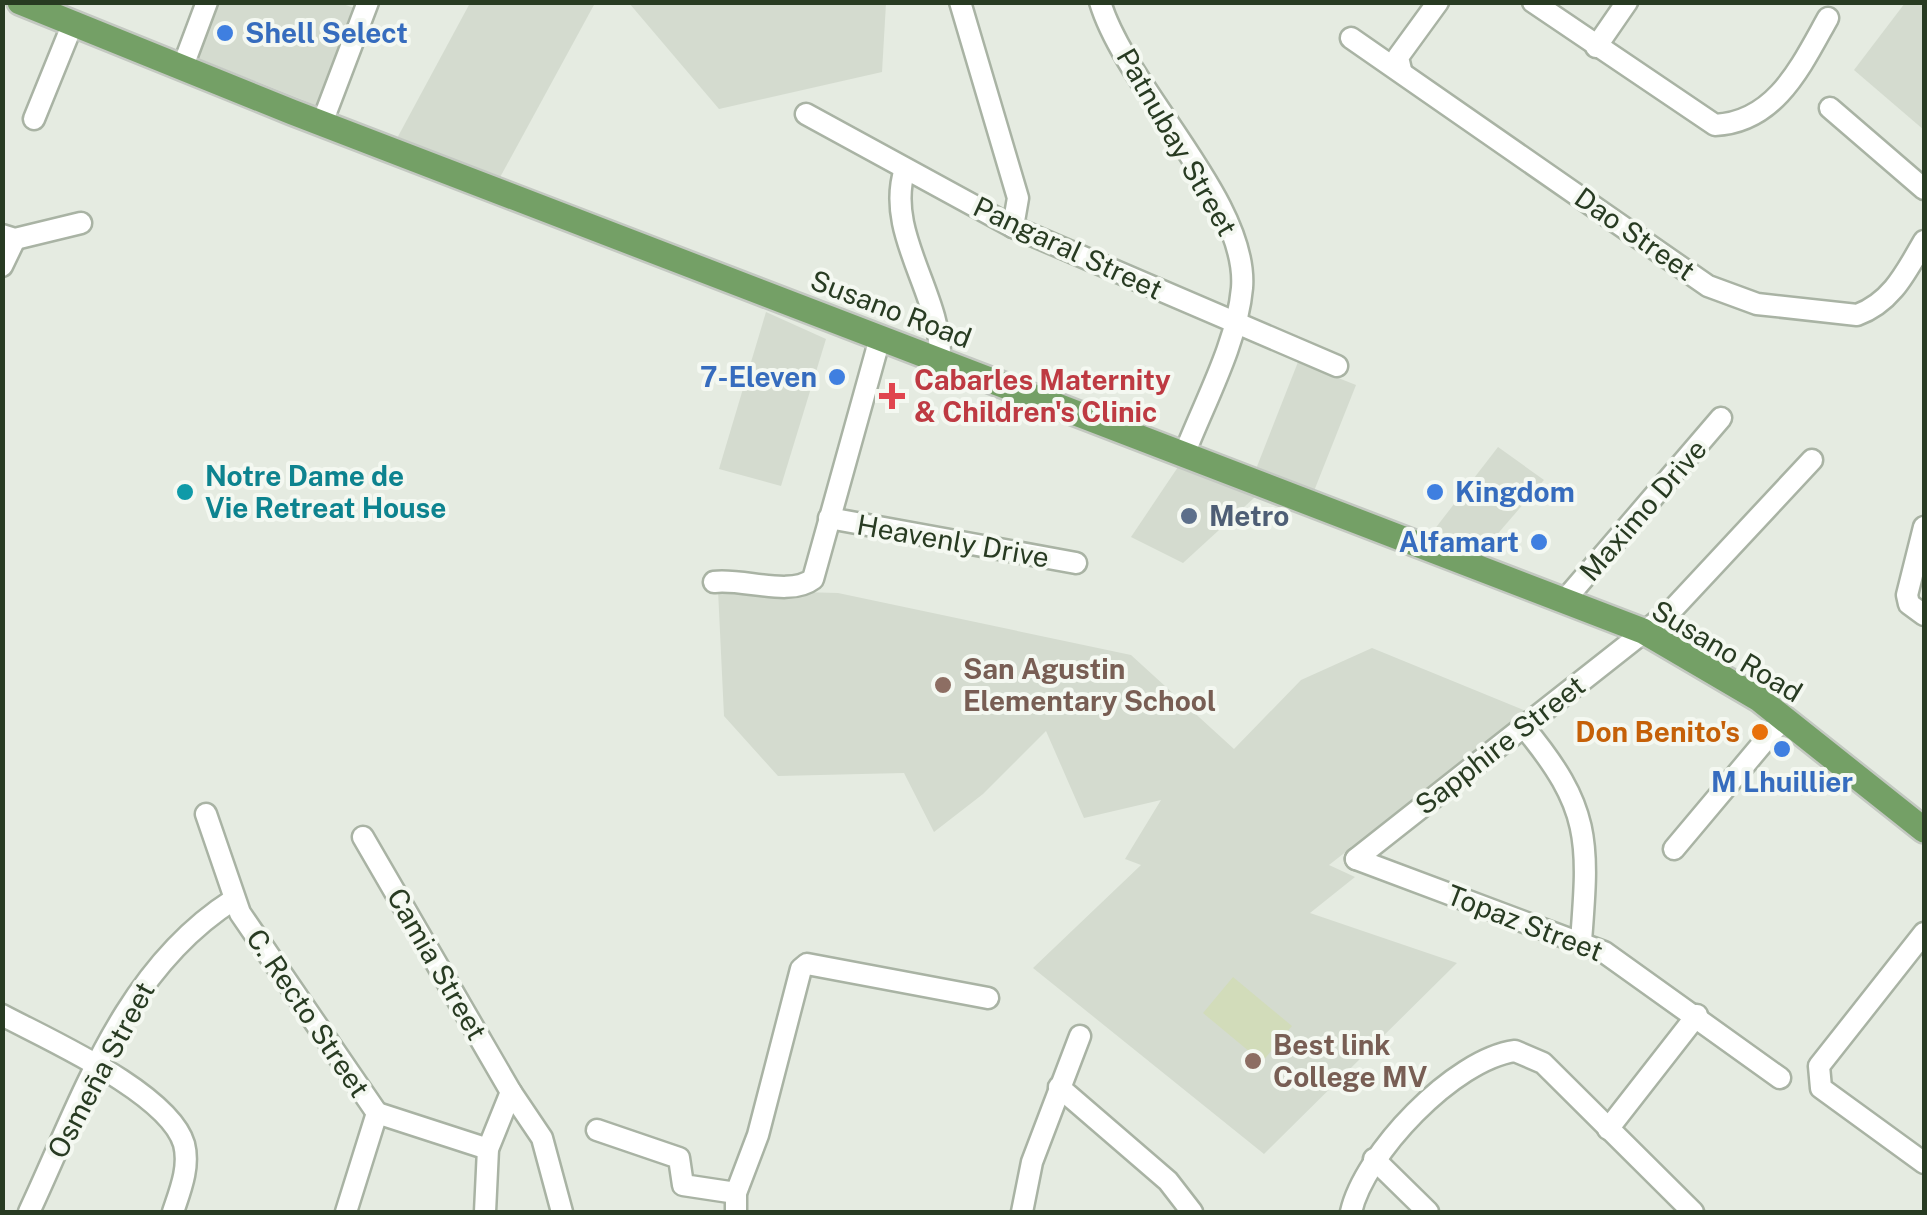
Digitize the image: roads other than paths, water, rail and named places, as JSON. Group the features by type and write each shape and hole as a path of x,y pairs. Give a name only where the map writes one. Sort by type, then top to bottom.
{"main road":[{"name":"Susano Road","path":"33,5 322,123 1644,631 1784,718 1924,830"}],"street":[{"path":"182,66 207,2"},
{"path":"322,123 368,2"},
{"path":"960,2 1018,198 1013,227"},
{"name":"Patnubay Street","path":"1100,2 1120,44 1230,228 1242,259 1235,323 1184,455"},
{"path":"1401,70 1398,57 1438,2"},
{"path":"1532,2 1715,125 1736,124 1775,100 1828,18"},
{"path":"1596,47 1627,2"},
{"path":"34,119 73,23"},
{"name":"Dao Street","path":"1351,38 1731,297 1840,316 1857,315 1875,308 1894,290 1924,241"},
{"path":"1830,108 1924,188"},
{"name":"Pangaral Street","path":"806,114 1013,227 1337,366"},
{"path":"905,169 898,205 938,329 940,360"},
{"path":"2,266 9,237 81,223"},
{"name":"Heavenly Drive","path":"714,582 806,584 812,579 880,338"},
{"name":"Maximo Drive","path":"1564,601 1721,418"},
{"name":"Sapphire Street","path":"1356,859 1672,608 1812,460"},
{"name":"Heavenly Drive","path":"830,518 1076,564"},
{"path":"1924,527 1906,595 1909,604 1924,615"},
{"path":"1674,850 1784,718"},
{"path":"1524,728 1567,784 1579,811 1587,870 1581,941"},
{"name":"C. Recto Street","path":"206,814 233,900 376,1114 346,1212"},
{"name":"Camia Street","path":"362,837 511,1092 538,1129 562,1212"},
{"name":"Topaz Street","path":"1356,859 1581,941 1628,966 1780,1078"},
{"name":"Osmeña Street","path":"28,1212 96,1068 162,957 184,934 233,900"},
{"path":"1924,934 1820,1066 1818,1077 1821,1088 1924,1163"},
{"path":"597,1130 679,1158 682,1185 736,1202 802,969 807,964 988,998"},
{"path":"2,1015 160,1108 178,1130 186,1161 173,1212"},
{"path":"1608,1129 1697,1015"},
{"path":"1022,1212 1032,1162 1080,1036"},
{"path":"1351,1212 1374,1159 1459,1077 1483,1060 1515,1051 1542,1063 1693,1212"},
{"path":"1059,1087 1168,1181 1192,1212"},
{"path":"485,1212 488,1149 511,1092"},
{"path":"376,1114 488,1149"},
{"path":"1374,1159 1428,1212"}],"place":[{"name":"Shell Select","path":"225,33"},
{"name":"7-Eleven","path":"837,377"},
{"name":"Cabarles Maternity & Children's Clinic","path":"892,396"},
{"name":"Notre Dame de Vie Retreat House","path":"185,492"},
{"name":"Kingdom","path":"1435,492"},
{"name":"Metro","path":"1189,516"},
{"name":"Alfamart","path":"1539,542"},
{"name":"San Agustin Elementary School","path":"943,685"},
{"name":"Don Benito's","path":"1760,732"},
{"name":"M Lhuillier","path":"1782,749"},
{"name":"Best link College MV","path":"1253,1061"}]}
